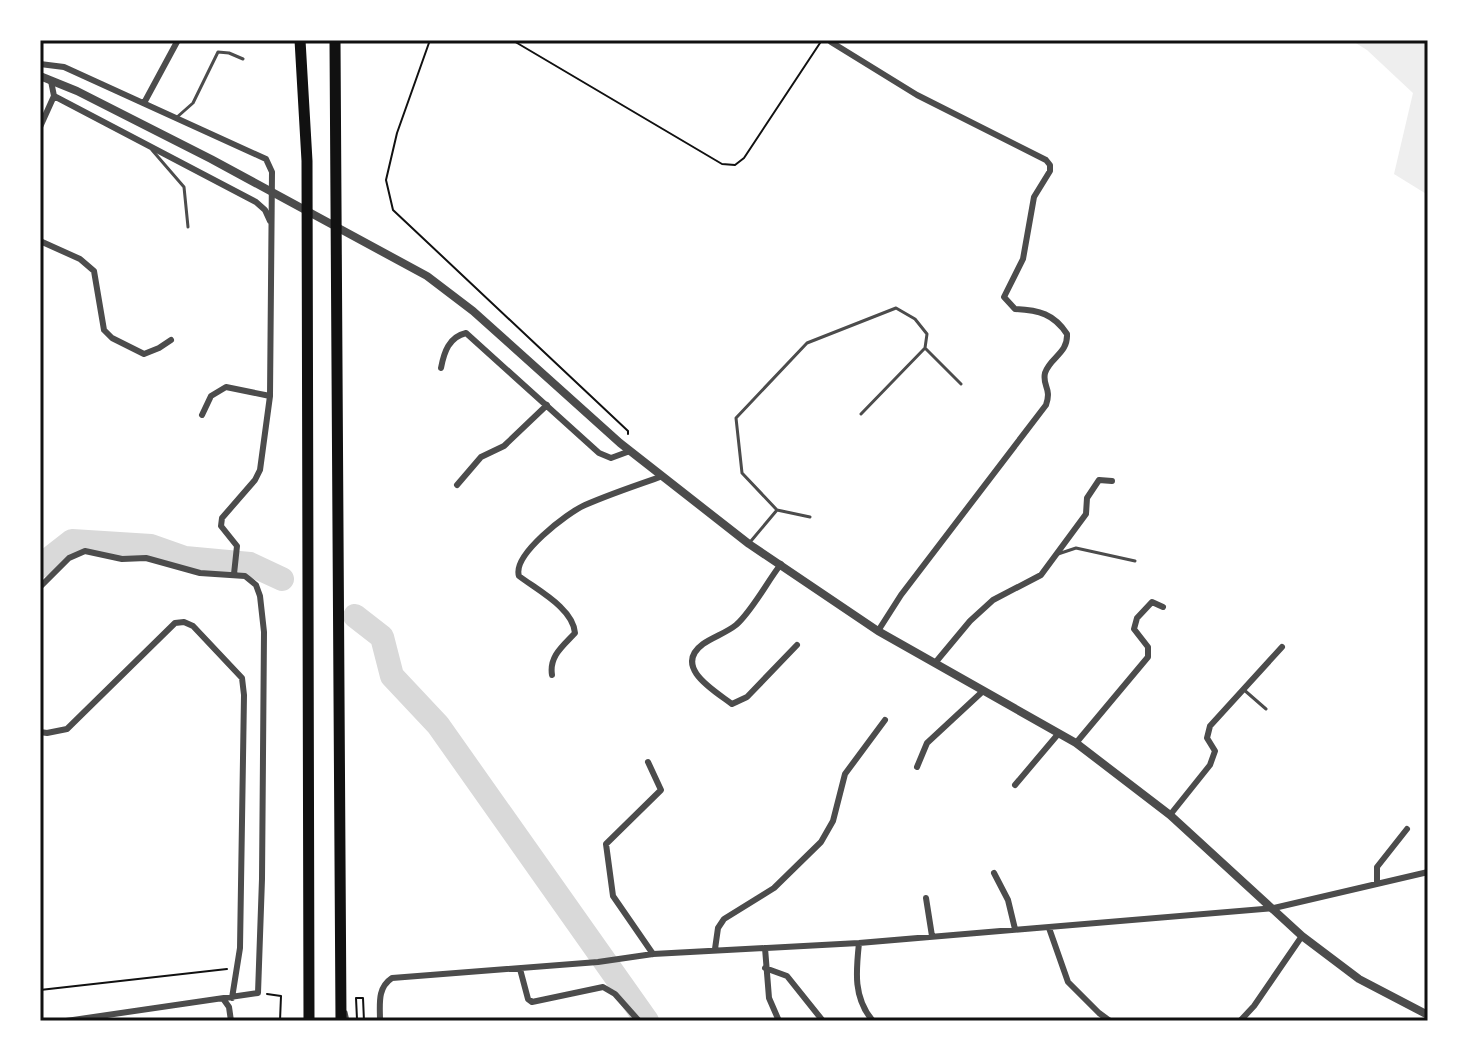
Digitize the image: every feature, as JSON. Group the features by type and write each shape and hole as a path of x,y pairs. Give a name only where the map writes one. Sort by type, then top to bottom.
{"highway":[{"path":"300,40 307,161 309,1021"},
{"path":"335,40 341,1021"}],"street":[{"path":"144,103 178,40"},
{"path":"831,42 917,95 967,118 1050,165 1050,171 1034,197 1023,259 1004,297 1015,309 1036,310 1052,316 1067,334 1064,351 1048,367 1045,376 1050,393 1046,405 901,595 878,631"},
{"path":"40,64 64,67 266,159 272,172 270,396 260,470 222,518 221,526 237,546 234,572"},
{"path":"40,76 77,91 211,159 427,276 473,311 630,451 749,544 878,631 1076,743 1170,815 1302,936 1359,979 1428,1015"},
{"path":"40,127 54,96 51,81"},
{"path":"54,96 256,202 265,210 271,223"},
{"path":"40,241 80,259 94,271 104,330 112,338 144,354 171,340"},
{"path":"441,368 444,352 449,345 466,333 599,453 611,458 630,451"},
{"path":"202,415 211,396 226,387 270,396"},
{"path":"457,485 481,457 504,446 547,405"},
{"path":"552,675 551,665 556,653 575,633 575,624 569,615 519,576 518,563 530,547 581,506 663,476"},
{"path":"935,663 970,621 993,600 1041,575 1086,514 1091,489 1099,480 1112,481"},
{"path":"40,587 69,558 85,551 122,559 146,558 200,573 234,572 256,585 264,632 258,993 66,1021"},
{"path":"781,564 734,627 700,646 692,660 693,669 697,677 732,704 747,697 797,645"},
{"path":"1076,743 1148,657 1148,647 1134,629 1137,618 1152,602 1163,607"},
{"path":"40,732 67,729 175,623 184,622 193,626 242,678 241,932 232,998"},
{"path":"1170,815 1210,765 1215,751 1207,738 1210,726 1282,647"},
{"path":"917,767 927,743 982,692"},
{"path":"715,949 718,928 724,919 774,888 821,842 833,821 845,774 885,720"},
{"path":"1015,785 1059,733"},
{"path":"648,762 661,790 606,844 613,896 653,954"},
{"path":"1377,884 1377,867 1407,829"},
{"path":"380,1021 380,992 384,983 392,978 598,962 715,949 859,943 1274,908 1428,872"},
{"path":"994,873 1008,900 1015,929"},
{"path":"926,898 932,936"},
{"path":"1049,928 1068,982 1110,1021"},
{"path":"1240,1021 1254,1006 1302,936"},
{"path":"859,943 856,974 859,998 873,1021"},
{"path":"765,948 769,998 779,1021"},
{"path":"765,968 787,976 823,1021"},
{"path":"520,969 528,999 532,1002 603,987 615,994 639,1021"},
{"path":"224,1000 229,1007 231,1021"}],"lane":[{"path":"176,118 193,103 218,52 243,59"},
{"path":"147,143 184,187 188,227"},
{"path":"810,517 777,510 742,473 736,418 807,343 896,308 915,319 927,334 925,348 861,414"},
{"path":"925,348 961,384"},
{"path":"749,544 777,510"},
{"path":"1058,554 1076,548 1135,561"},
{"path":"1243,689 1266,709"},
{"path":"341,992 348,1021"}],"path":[{"path":"430,40 397,133 386,180 393,210 628,431 630,451"},
{"path":"512,40 722,164 735,165 744,158 813,50 821,43 831,42"},
{"path":"40,990 200,970 236,969"},
{"path":"258,993 281,996 280,1021"},
{"path":"357,1021 356,998 363,998 364,1021"}],"shaded area":[{"path":"1351,40 1428,40 1428,195 1394,174 1413,93 1367,50"}],"waterway":[{"path":"40,566 72,541 151,546 185,558 250,564 282,579"},
{"path":"355,616 382,637 392,676 438,725 647,1021"}]}
